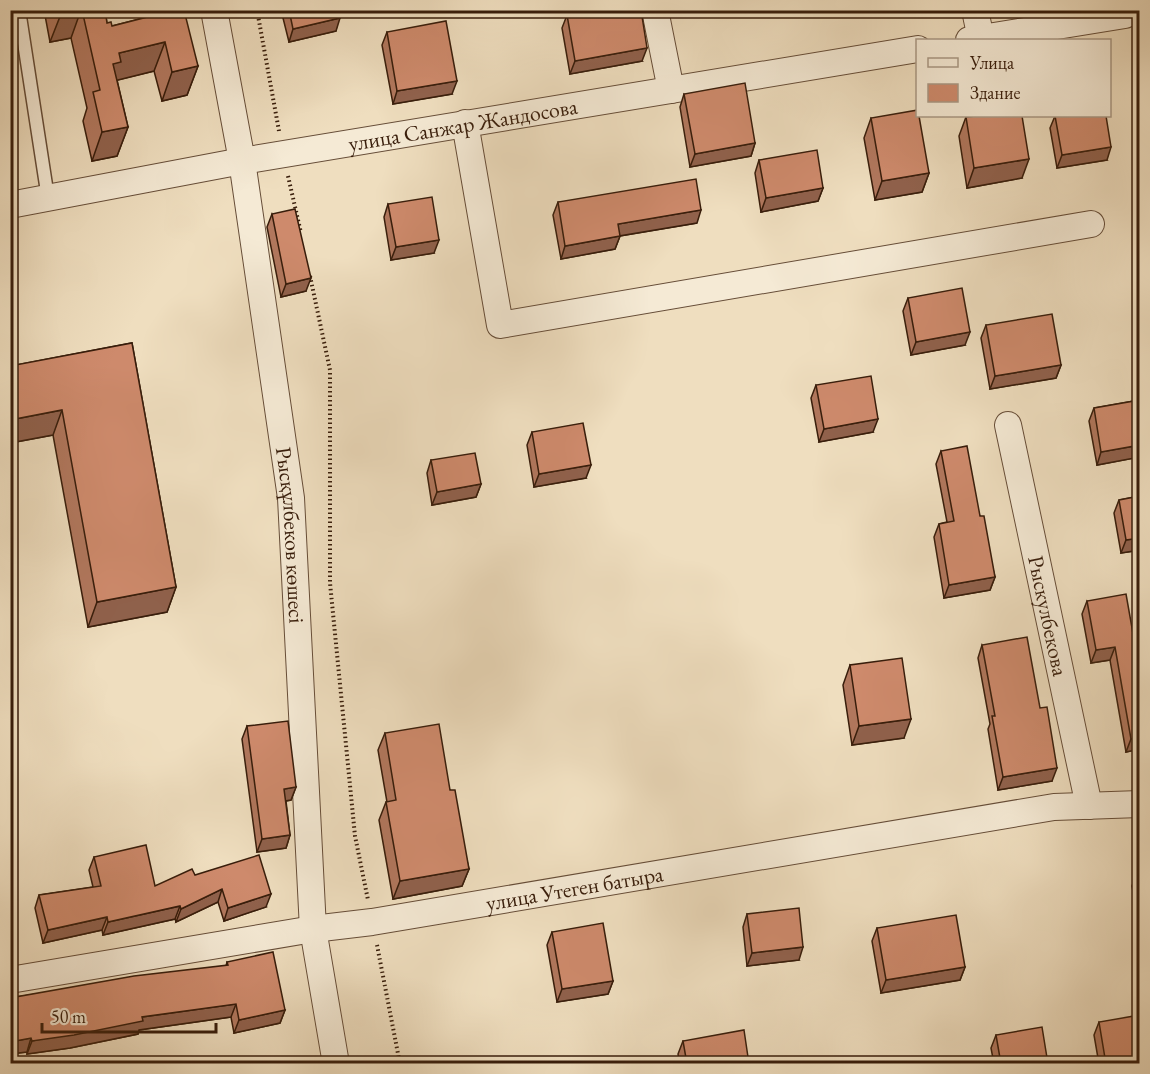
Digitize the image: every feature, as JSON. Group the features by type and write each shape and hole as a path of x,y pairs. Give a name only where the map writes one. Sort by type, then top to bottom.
{"street":[{"name":"Рысқұлбеков көшесі","path":"214,10 242,161 291,498 313,929 336,1064"},
{"path":"655,10 671,90"},
{"path":"975,10 975,39"},
{"path":"981,39 1125,15"},
{"name":"улица Санжар Жандосова","path":"10,206 242,161 916,49"},
{"path":"465,123 500,325 1091,224"},
{"name":"Рыскулбекова","path":"1008,425 1089,806"},
{"name":"улица Утеген батыра","path":"10,980 313,929 372,922 1054,807 1140,804"}],"lane":[{"path":"19,10 48,198"}],"path":[{"path":"257,10 301,234"},
{"path":"308,268 330,370 330,583 355,836 400,1064"}],"building":[{"path":"60,10 76,10 61,14"},
{"path":"82,10 105,10 107,23 111,22 112,26 175,10 184,10 198,66 172,72 165,42 119,53 121,62 113,64 128,127 102,132 93,92 100,90"},
{"path":"289,10 339,10 340,18 293,29"},
{"path":"595,10 641,10 647,48 575,61 567,15"},
{"path":"446,21 457,81 397,91 387,32"},
{"path":"745,83 755,143 695,154 684,94"},
{"path":"916,110 929,173 882,181 871,118"},
{"path":"966,117 1022,117 1029,159 974,168"},
{"path":"1055,117 1106,117 1111,147 1062,155"},
{"path":"817,150 823,188 766,198 759,160"},
{"path":"696,179 701,210 618,224 620,236 565,246 558,202"},
{"path":"432,197 439,240 396,247 388,204"},
{"path":"295,209 311,278 286,284 272,214"},
{"path":"962,288 970,332 916,342 908,298"},
{"path":"1052,314 1061,365 995,376 986,325"},
{"path":"132,343 176,587 97,602 62,410 10,420 10,366"},
{"path":"871,376 878,419 824,429 816,385"},
{"path":"1140,400 1140,445 1101,452 1094,408"},
{"path":"583,423 591,465 539,474 532,432"},
{"path":"967,446 980,516 984,516 995,577 949,585 939,524 954,521 941,451"},
{"path":"475,453 481,484 437,492 431,460"},
{"path":"1140,496 1140,538 1126,540 1119,500"},
{"path":"1126,594 1140,673 1140,737 1131,739 1115,647 1096,650 1087,601"},
{"path":"1027,637 1040,708 1047,707 1057,768 1003,777 982,645"},
{"path":"902,658 911,719 859,726 850,665"},
{"path":"288,721 296,787 284,789 290,835 262,839 247,726"},
{"path":"439,724 450,790 455,790 469,869 400,881 386,802 396,800 385,733"},
{"path":"146,845 155,886 192,869 195,875 259,855 271,894 228,908 222,889 181,909 180,906 108,922 107,917 48,930 39,895 101,886 94,857"},
{"path":"1140,872 1140,890 1136,873"},
{"path":"799,908 803,947 752,953 747,914"},
{"path":"956,915 965,967 886,980 877,928"},
{"path":"603,923 613,981 562,989 552,932"},
{"path":"273,952 285,1010 239,1020 236,1004 142,1017 143,1021 74,1035 10,1042 10,998 134,976 228,965 227,962"},
{"path":"1140,1015 1140,1064 1106,1064 1099,1022"},
{"path":"1042,1027 1048,1064 1001,1064 996,1035"},
{"path":"744,1030 749,1064 687,1064 683,1041"}]}
